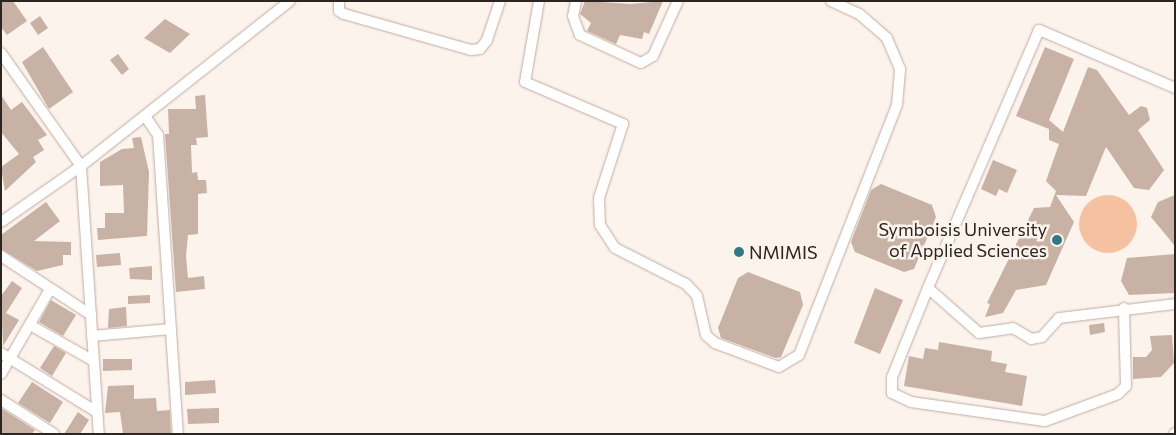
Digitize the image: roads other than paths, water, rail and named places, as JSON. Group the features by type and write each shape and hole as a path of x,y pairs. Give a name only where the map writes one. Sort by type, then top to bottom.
{"street":[{"path":"2,220 81,166 290,1"},
{"path":"340,1 339,11 344,14 471,50 480,49 487,40 500,1"},
{"path":"539,1 525,82 623,124 599,198 600,225 615,248 686,284 697,296 706,335 715,343 779,367 799,355 897,105 900,69 888,38 859,14 831,1"},
{"path":"576,1 572,16 580,35 641,63 653,56 678,1"},
{"path":"1124,308 1126,386 1118,394 1045,421 911,402 892,393 892,377 928,288 1039,30 1175,88"},
{"path":"1,53 81,166 99,434"},
{"path":"145,116 158,135 178,434"},
{"path":"1,256 91,315"},
{"path":"928,288 978,333 1013,328 1031,339 1042,337 1059,318 1124,308 1175,304"},
{"path":"1,374 50,289"},
{"path":"30,325 94,361"},
{"path":"92,336 171,329"},
{"path":"1,353 98,412"},
{"path":"1,400 54,434"}],"place":[{"name":"Symboisis University of Applied Sciences","path":"1057,240"},
{"name":"NMIMIS","path":"739,252"}]}
